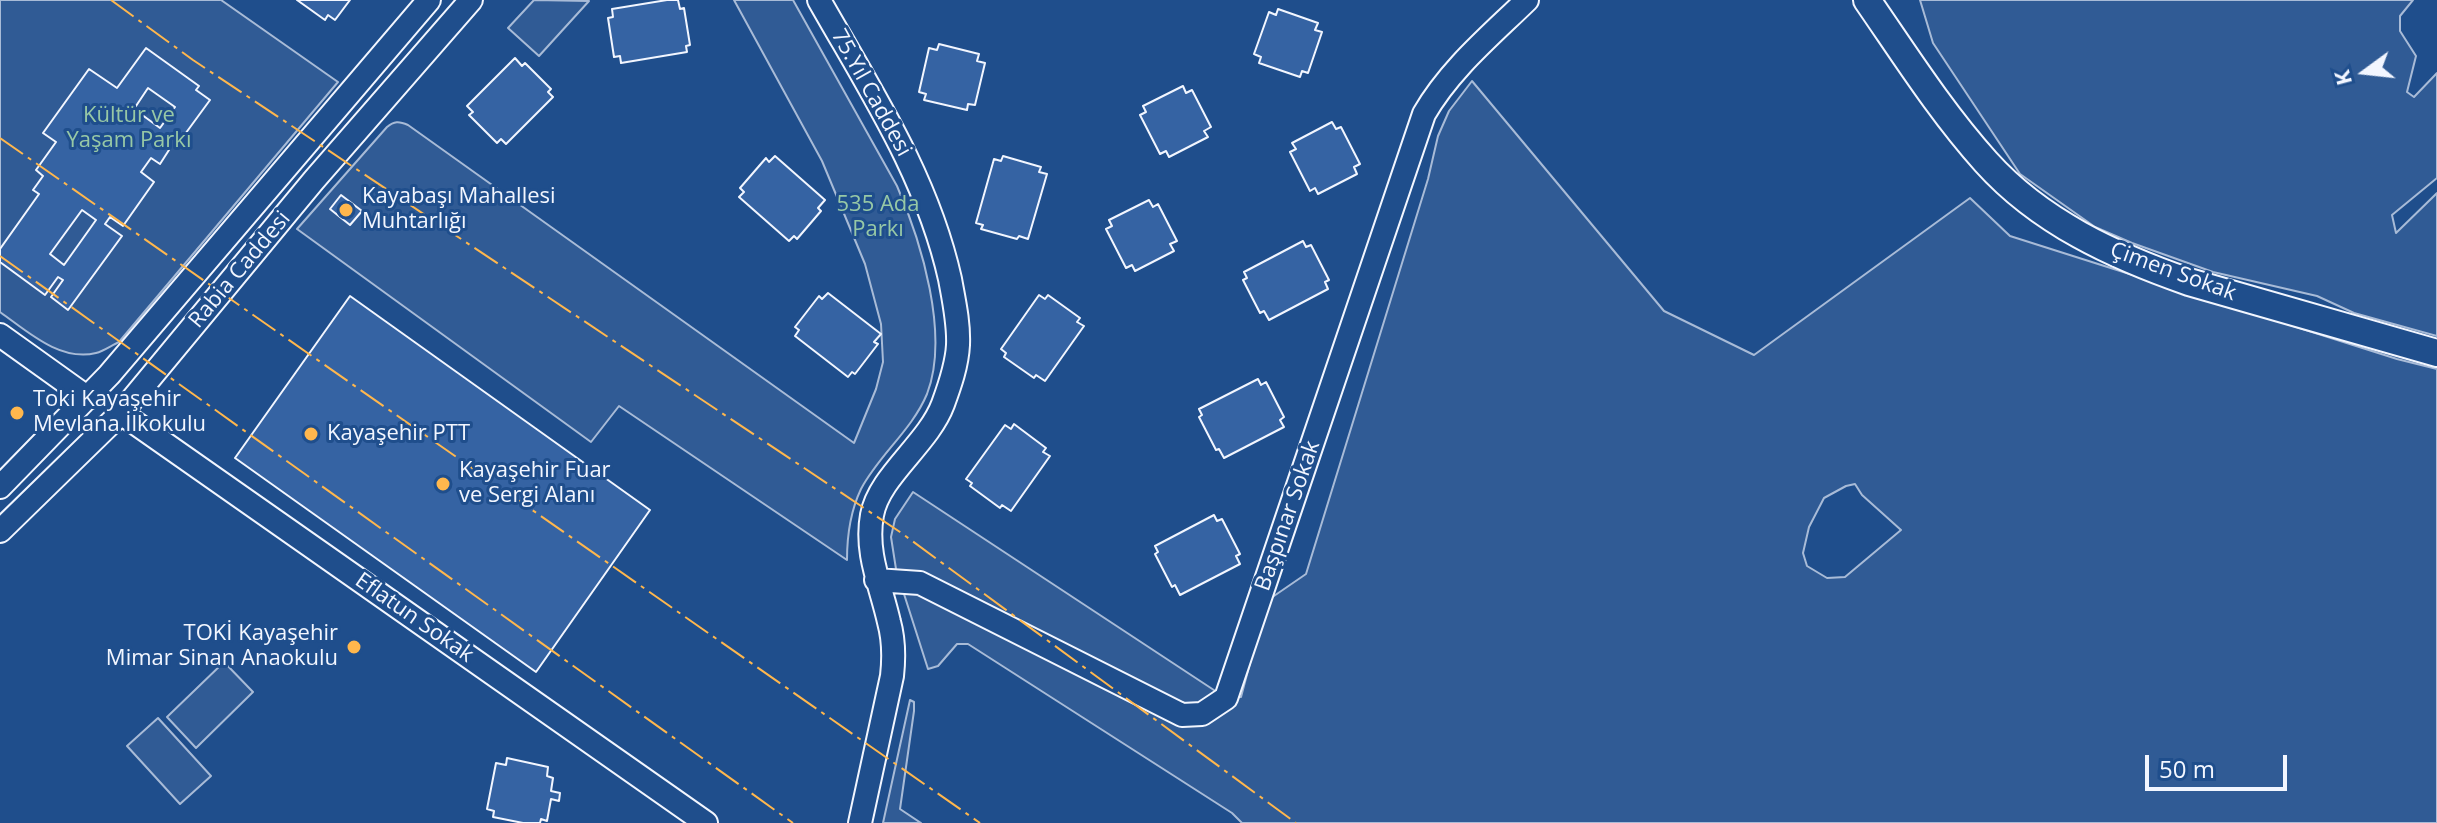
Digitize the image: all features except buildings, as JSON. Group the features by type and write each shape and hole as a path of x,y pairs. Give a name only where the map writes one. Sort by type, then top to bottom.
{"main road":[{"name":"Çimen Sokak","path":"1867,0 1950,119 1988,164 2049,216 2087,240 2189,282 2437,353"}],"street":[{"name":"Rabia Caddesi","path":"0,487 88,398 429,0"},
{"name":"Rabia Caddesi","path":"0,531 121,413 314,180 471,0"},
{"name":"75.Yıl Caddesi","path":"819,0 914,169 947,267 958,328 955,365 942,406 930,431 889,482 875,506 871,553 894,651 860,823"},
{"name":"Başpınar Sokak","path":"876,580 920,583 1182,715 1202,714 1226,698 1424,114 1437,91 1461,63 1527,0"},
{"path":"0,335 88,398"},
{"name":"Eflatun Sokak","path":"121,413 706,823"}],"green space":[{"name":"Kültür ve Yaşam Parkı","path":"0,0 221,0 338,82 119,342 96,353 83,355 57,349 0,312"},
{"path":"534,0 589,1 539,56 508,28"},
{"name":"535 Ada Parkı","path":"734,0 793,0 897,186 915,233 930,288 935,344 927,394 913,419 861,489 850,524 847,560 619,406 591,442 297,229 387,127 399,122 408,125 854,443 876,389 883,362 881,324 865,264 822,161"},
{"path":"1920,0 2413,0 2400,16 2400,31 2416,56 2407,92 2414,97 2437,73 2437,178 2392,215 2396,233 2437,193 2437,336 2354,313 2317,296 2213,272 2095,227 2020,174 1933,43"},
{"path":"1472,81 1664,311 1754,355 1970,198 2010,236 2437,369 2437,823 1242,823 1232,813 968,644 957,644 938,666 928,669 896,569 891,537 895,519 913,492 1226,698 1241,697 1263,614 1271,598 1306,574 1428,179 1438,136 1449,111","holes":["1855,484 1862,495 1901,530 1845,577 1827,578 1807,566 1803,553 1809,527 1824,498"]},
{"path":"224,662 253,692 196,748 167,717"},
{"path":"910,700 914,702 914,711 900,809 921,823 883,823"},
{"path":"158,718 211,776 180,804 127,746"}],"power":[{"path":"111,0 193,60 900,532 1296,823"},
{"path":"0,138 980,823"},
{"path":"0,256 793,823"}],"place":[{"name":"Kayabaşı Mahallesi Muhtarlığı","path":"346,210"},
{"name":"Toki Kayaşehir Mevlana İlkokulu","path":"17,413"},
{"name":"Kayaşehir PTT","path":"311,434"},
{"name":"Kayaşehir Fuar ve Sergi Alanı","path":"443,484"},
{"name":"TOKİ Kayaşehir Mimar Sinan Anaokulu","path":"354,647"}]}
